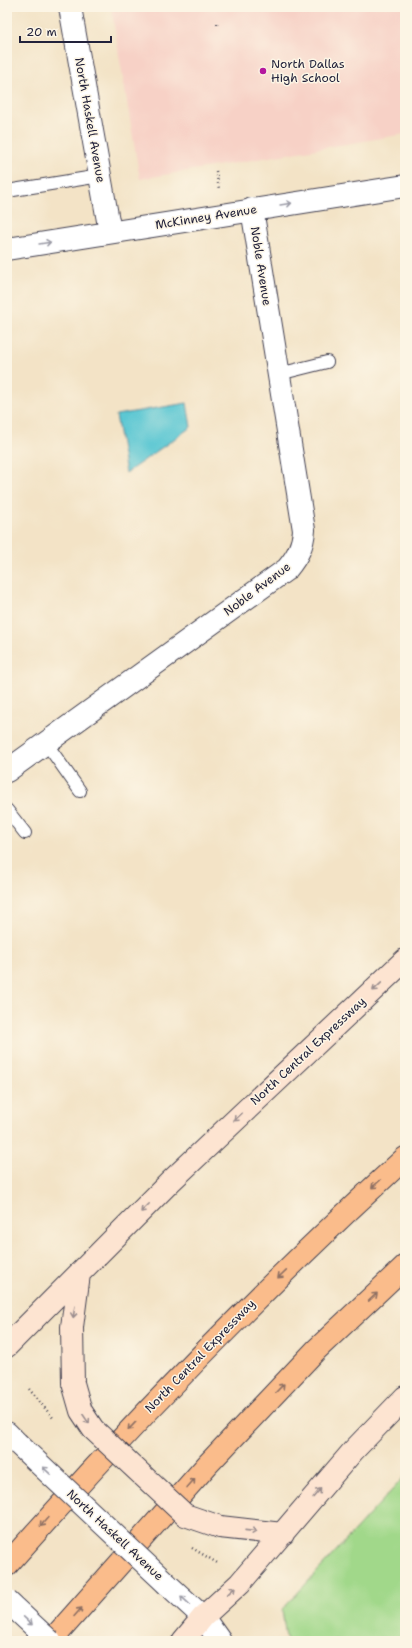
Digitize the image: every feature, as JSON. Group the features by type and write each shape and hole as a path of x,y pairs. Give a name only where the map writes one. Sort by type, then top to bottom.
{"highway":[{"name":"North Central Expressway","path":"7,1565 101,1460 224,1331 336,1222 405,1158"},
{"path":"51,1641 208,1464 316,1350 405,1266"}],"main road":[{"name":"North Central Expressway","path":"7,1346 188,1165 405,960"},
{"path":"79,1274 72,1327 73,1383 81,1411 93,1428 185,1515 220,1527 283,1534"},
{"path":"183,1641 203,1617 240,1583 353,1451 405,1397"}],"street":[{"name":"North Haskell Avenue","path":"70,7 110,232"},
{"name":"McKinney Avenue","path":"7,249 252,209 405,186"},
{"name":"Noble Avenue","path":"7,771 287,569 299,553 304,530 252,209"},
{"name":"North Haskell Avenue","path":"12,1438 203,1617 220,1641"},
{"path":"7,1601 51,1641"}],"lane":[{"path":"7,191 100,176"},
{"path":"279,374 327,362"},
{"path":"46,743 80,791"},
{"path":"7,810 25,833"}],"path":[{"path":"216,171 219,189"}],"shaded area":[{"name":"North Dallas High School","path":"111,7 405,7 405,134 140,179"}],"green space":[{"path":"405,1476 405,1641 289,1641 286,1638 282,1610"}],"water":[{"path":"187,403 191,427 126,473 116,415"}],"place":[{"name":"North Dallas High School","path":"263,71"}]}
